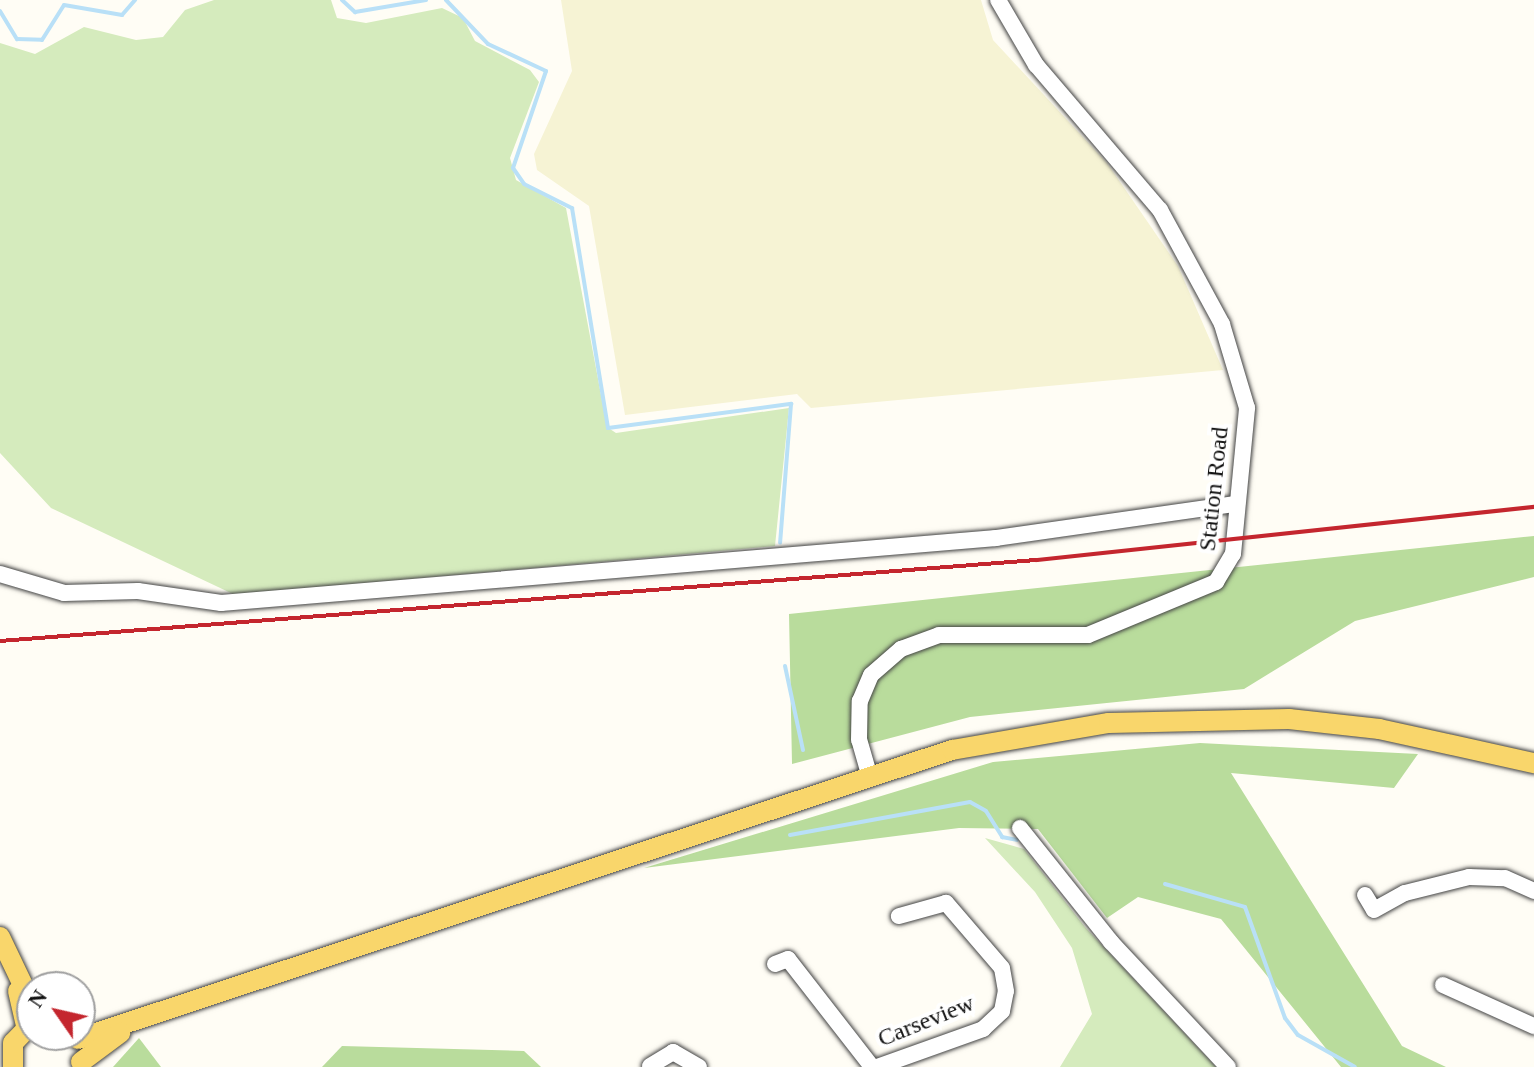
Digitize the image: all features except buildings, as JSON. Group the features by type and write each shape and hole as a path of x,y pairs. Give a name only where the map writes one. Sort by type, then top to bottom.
{"main road":[{"path":"96,1033 130,1026 869,774 952,750 1109,723 1289,719 1379,729 1534,763"},
{"path":"0,937 16,971"},
{"path":"11,961 16,978"},
{"path":"80,1064 130,1026"},
{"path":"10,1066 16,1039"}],"street":[{"name":"Station Road","path":"869,774 859,740 860,701 871,675 901,649 939,635 1088,635 1169,606 1230,568 1247,408 1196,267 1128,168 1018,42 998,0"},
{"path":"0,574 64,593 138,591 221,603 996,538 1235,504"},
{"path":"1020,828 1111,942 1228,1067"},
{"path":"1365,895 1374,910 1405,893 1469,877 1505,878 1534,891"},
{"name":"Carseview","path":"788,958 874,1067 983,1029 1002,1011 1006,991 1002,968 946,903 899,916"},
{"path":"1443,985 1534,1026"},
{"path":"650,1066 673,1052 699,1067"}],"shaded area":[{"path":"561,0 981,0 993,40 1107,163 1178,266 1223,370 811,408 797,394 625,415 589,206 537,170 534,154 572,71"}],"green space":[{"path":"214,0 331,0 337,18 366,23 442,8 463,18 475,41 530,70 539,82 510,158 516,180 566,208 607,427 616,433 789,408 775,546 235,595 51,508 0,453 0,43 35,54 84,27 136,40 163,37 185,10"},
{"path":"1534,536 1534,577 1355,621 1244,689 970,717 792,764 789,614"},
{"path":"1200,743 1418,754 1394,788 1231,773 1402,1046 1446,1067 1341,1067 1221,919 1138,897 1107,918 1038,829 959,828 644,868 993,762"},
{"path":"985,838 1024,849 1085,927 1216,1067 1060,1067 1092,1014 1072,948 1035,892"},
{"path":"139,1038 161,1067 113,1067"},
{"path":"342,1046 524,1051 541,1067 322,1067"}],"waterway":[{"path":"0,11 17,39 42,40 64,5 122,15 135,0"},
{"path":"342,0 355,12 426,0"},
{"path":"446,0 488,44 546,71 513,168 524,184 572,208 608,428 791,404 780,543"},
{"path":"785,666 803,750"},
{"path":"790,835 970,802 986,811 1002,837 1017,840"},
{"path":"1165,884 1245,907 1285,1018 1298,1035 1355,1067"}],"railway":[{"path":"0,641 1037,560 1534,507"}]}
